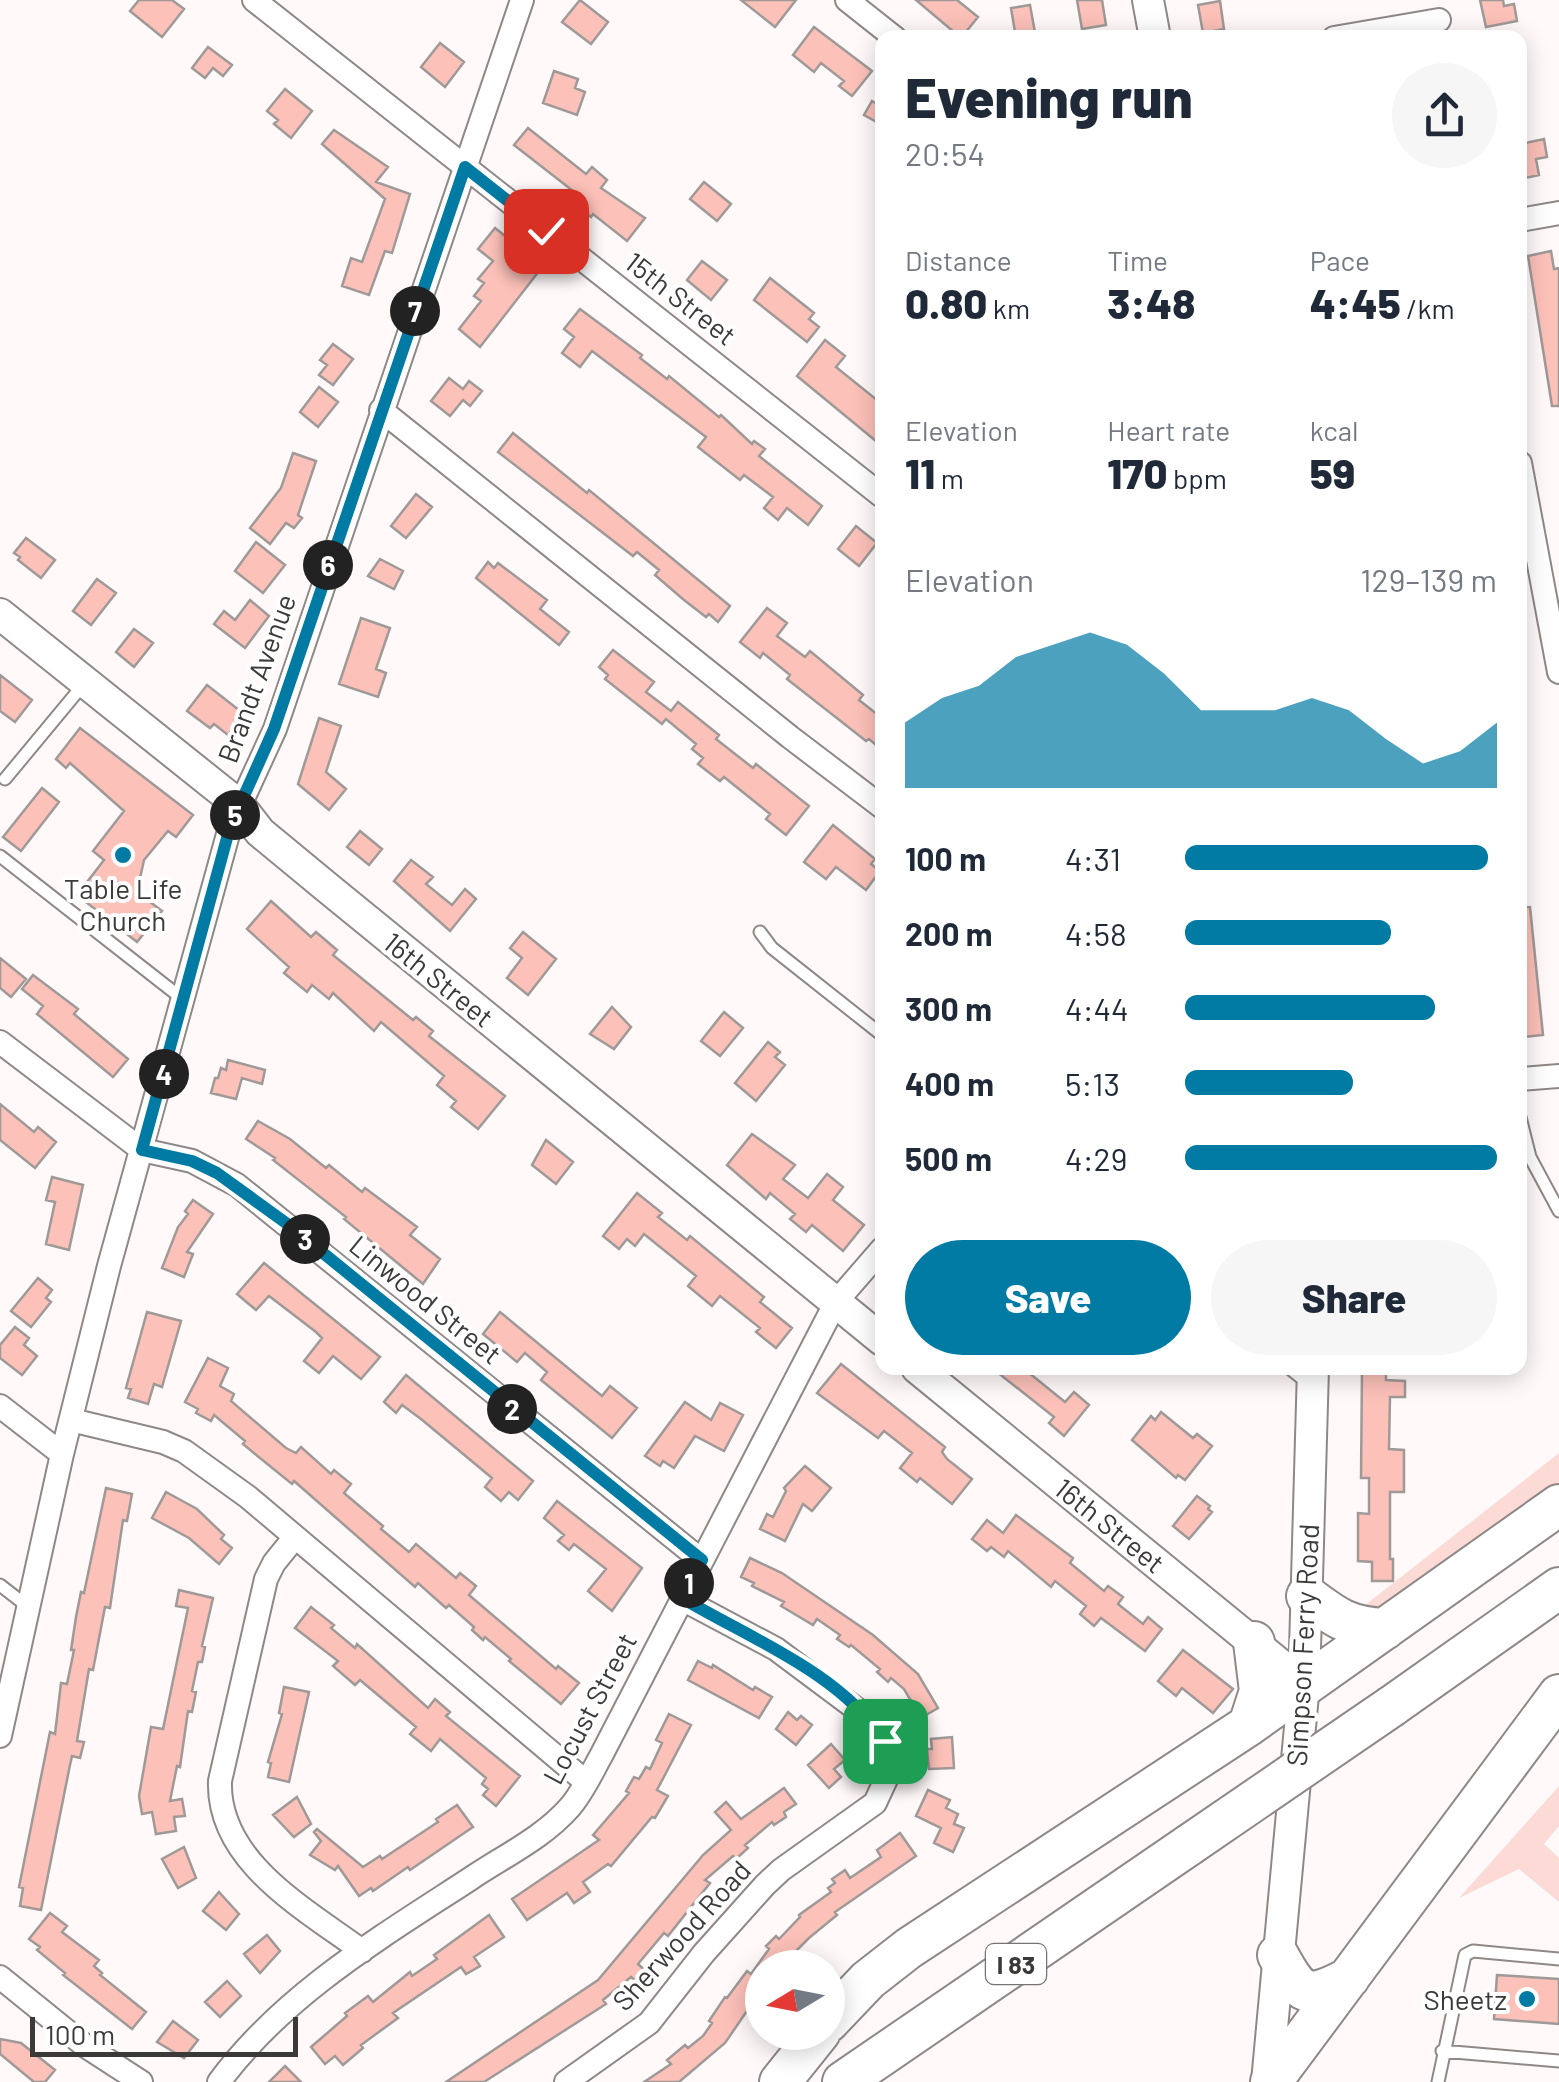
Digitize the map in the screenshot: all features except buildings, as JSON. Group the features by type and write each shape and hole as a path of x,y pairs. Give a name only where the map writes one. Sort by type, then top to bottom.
{"highway":[{"path":"845,2004 909,1948 1249,1724 1559,1505"},
{"name":"I 83","path":"1399,1716 1559,1588"},
{"path":"1307,1596 1339,1620 1358,1628 1386,1628"},
{"name":"I 83","path":"842,2082 1196,1855 1399,1716 1559,1620"},
{"path":"1249,1724 1260,1691 1254,1642"},
{"path":"1269,2082 1559,1695"},
{"name":"I 83","path":"888,2082 1196,1855"},
{"path":"1280,1939 1293,1982 1308,1992 1320,1993 1349,1978"},
{"path":"780,2082 806,2050"}],"street":[{"name":"15th Street","path":"254,0 875,490"},
{"name":"Brandt Avenue","path":"0,1736 62,1454 230,827 274,729 522,0"},
{"path":"847,0 885,30"},
{"path":"1148,0 1154,30"},
{"path":"1378,30 1439,19"},
{"path":"1527,219 1559,213"},
{"path":"381,410 875,802"},
{"path":"1527,501 1559,672"},
{"name":"16th Street","path":"0,614 240,804 260,832 328,889 875,1334"},
{"name":"Linwood Street","path":"0,1042 142,1150 192,1161 237,1185 702,1560"},
{"path":"1527,1078 1559,1076"},
{"name":"Locust Street","path":"220,2082 266,2028 362,1950 536,1837 571,1806 836,1302 875,1257"},
{"name":"16th Street","path":"925,1375 1304,1684"},
{"name":"Simpson Ferry Road","path":"1269,2082 1304,1684 1305,1375"},
{"path":"0,1406 62,1454"},
{"path":"71,1420 184,1451 248,1497 535,1735 586,1782"},
{"path":"296,1537 266,1579 219,1801 228,1830 246,1856 307,1910 362,1950"},
{"name":"Sherwood Road","path":"566,2082 648,2023 765,1886 781,1870 875,1803 888,1777 888,1748 871,1720 776,1649 682,1598"},
{"path":"0,1977 84,2045 142,2082"}],"lane":[{"path":"5,779 86,682"},
{"path":"0,856 184,1000"},
{"path":"760,932 772,948 875,1029"},
{"path":"1527,1144 1559,1211"},
{"path":"0,1585 28,1606"},
{"path":"1438,2082 1465,1955 1472,1951 1559,1959"},
{"path":"1442,2051 1558,2061 1556,2078"},
{"path":"1470,2070 1472,2054"},
{"path":"1492,2072 1493,2056"},
{"path":"1512,2074 1514,2057"},
{"path":"1535,2076 1536,2059"}],"shaded area":[{"path":"1559,1453 1559,1493 1372,1615 1350,1617"},
{"path":"1559,1786 1559,1826 1544,1844 1559,1858 1559,1902 1519,1869 1459,1898"}],"place":[{"name":"Table Life Church","path":"123,855"},
{"name":"Sheetz","path":"1527,1999"}],"route":[{"path":"546,231 465,167 274,729 230,827 142,1150 192,1161 217,1173 286,1223 702,1560 682,1598 776,1649 871,1720 885,1741"}]}
